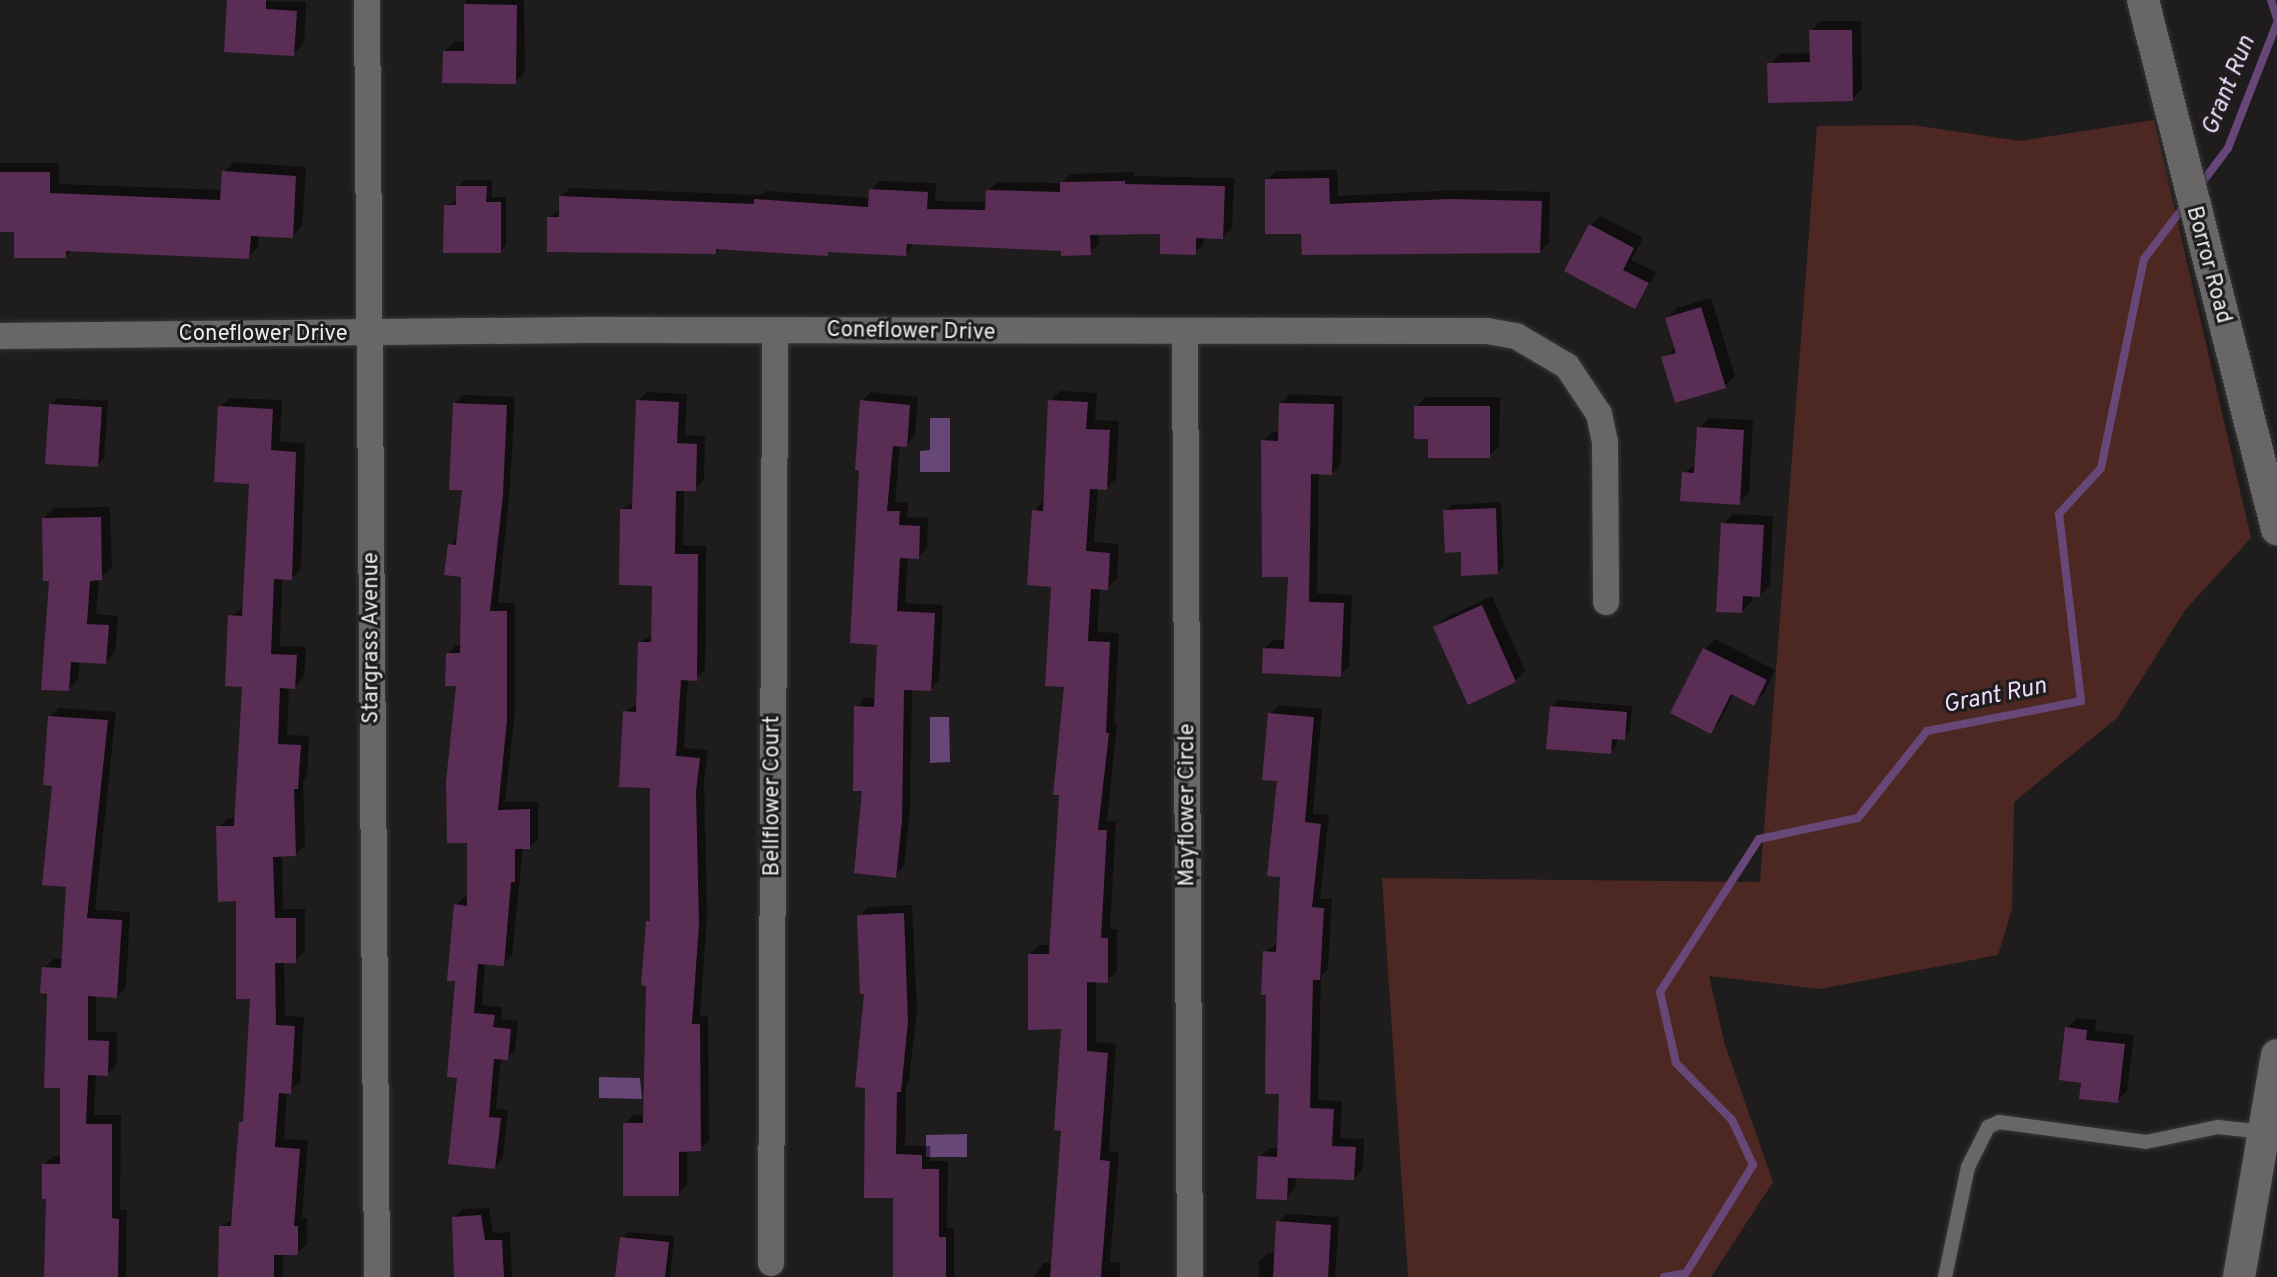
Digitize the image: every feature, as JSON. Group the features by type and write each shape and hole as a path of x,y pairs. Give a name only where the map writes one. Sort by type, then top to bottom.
{"street":[{"name":"Stargrass Avenue","path":"367,0 377,1277"},
{"name":"Borror Road","path":"2143,0 2195,217 2277,529"},
{"name":"Coneflower Drive","path":"0,336 775,330 1487,331 1516,336 1543,348 1567,366 1599,414 1605,442 1606,602"},
{"name":"Bellflower Court","path":"771,1263 775,330"},
{"name":"Mayflower Circle","path":"1185,332 1190,1277"},
{"path":"2239,1277 2277,1055"}],"lane":[{"path":"1945,1277 1968,1167 1988,1127 1999,1122 2146,1142 2218,1127 2263,1132"}],"shaded area":[{"path":"2154,120 2251,538 2185,610 2117,718 2014,802 2012,909 1998,955 1820,989 1709,976 1725,1045 1773,1182 1711,1277 1408,1277 1382,878 1760,882 1817,126 1912,125 2020,141"},
{"path":"930,418 950,418 950,472 920,472 920,451 930,450"},
{"path":"930,717 949,717 950,762 930,763"},
{"path":"599,1077 640,1078 642,1099 599,1098"},
{"path":"967,1134 967,1157 926,1157 926,1135"}],"building":[{"path":"227,0 266,0 266,9 297,11 294,56 224,52"},
{"path":"464,4 517,5 516,84 442,83 443,51 464,51"},
{"path":"1809,30 1852,30 1853,101 1768,103 1767,63 1810,62"},
{"path":"222,171 296,176 293,238 251,236 249,259 66,251 66,258 14,258 14,232 0,232 0,172 50,172 50,193 220,200"},
{"path":"1329,178 1330,204 1450,199 1542,201 1540,253 1302,255 1301,234 1265,234 1265,179"},
{"path":"1125,181 1125,184 1225,186 1223,239 1196,238 1196,255 1160,254 1160,234 1090,235 1091,255 1061,256 1061,251 907,244 906,256 828,252 828,256 716,249 716,254 547,252 547,217 559,217 559,196 754,204 754,199 868,207 869,189 928,192 927,209 985,210 986,190 1060,192 1060,182"},
{"path":"456,186 487,186 486,202 501,202 501,253 443,253 444,205 456,205"},
{"path":"1589,224 1634,248 1623,270 1649,283 1635,309 1564,271"},
{"path":"1701,307 1726,388 1675,403 1661,357 1676,353 1665,318"},
{"path":"636,400 679,402 677,443 697,444 696,491 676,491 675,554 698,554 697,681 681,680 676,756 700,758 696,791 699,924 692,1024 700,1024 701,1151 679,1152 679,1196 623,1196 623,1123 643,1123 646,986 641,985 646,921 650,921 650,788 619,787 623,711 636,712 638,642 651,642 652,586 619,585 620,509 632,509"},
{"path":"860,400 910,405 907,447 893,446 887,511 900,511 899,525 920,526 919,559 900,558 897,611 935,613 931,691 904,690 902,820 896,878 854,873 862,791 853,791 854,706 874,707 877,645 850,643"},
{"path":"1048,400 1088,402 1086,429 1110,430 1107,490 1090,489 1086,551 1110,553 1108,590 1091,589 1088,641 1110,642 1106,733 1109,733 1098,830 1107,830 1101,938 1108,938 1108,983 1087,982 1087,1051 1108,1053 1100,1160 1110,1161 1101,1277 1050,1277 1061,1131 1054,1130 1061,1029 1028,1030 1028,954 1049,954 1059,795 1053,795 1064,687 1045,686 1051,587 1027,585 1032,510 1043,511"},
{"path":"453,403 507,405 503,495 490,611 507,611 507,720 498,810 530,809 530,849 515,849 515,882 511,882 504,966 478,964 474,1013 495,1015 493,1027 511,1029 508,1060 494,1059 489,1117 501,1118 495,1169 448,1164 457,1078 447,1077 455,981 447,981 454,904 467,906 467,843 447,843 446,782 456,686 445,686 446,653 460,653 461,577 444,575 448,544 456,545 462,490 449,490"},
{"path":"1279,403 1334,404 1332,475 1311,474 1309,602 1344,603 1341,677 1262,673 1263,648 1284,649 1288,577 1262,577 1261,440 1278,441"},
{"path":"49,404 102,407 98,467 45,464"},
{"path":"218,406 273,409 271,450 296,452 292,580 274,579 271,654 297,655 295,689 280,688 278,744 301,745 298,789 294,789 296,856 273,857 275,918 296,918 296,963 275,963 276,1025 295,1026 291,1094 279,1093 275,1147 300,1149 294,1226 298,1226 298,1255 274,1255 274,1277 218,1277 219,1226 231,1226 239,1122 243,1122 250,999 236,999 236,901 218,902 216,826 234,826 242,687 225,686 228,615 242,616 249,484 214,482"},
{"path":"1414,406 1490,406 1490,458 1428,458 1428,439 1414,439"},
{"path":"1697,427 1744,430 1740,505 1680,501 1682,472 1694,473"},
{"path":"1496,508 1498,574 1461,576 1461,552 1445,553 1443,510"},
{"path":"101,517 102,580 90,581 87,624 109,625 106,664 71,662 69,691 41,690 49,581 43,581 42,518"},
{"path":"1721,523 1764,525 1760,597 1743,596 1742,613 1716,612"},
{"path":"1482,605 1516,682 1468,705 1433,627"},
{"path":"1703,648 1767,680 1754,706 1731,694 1711,734 1670,713"},
{"path":"1550,706 1627,712 1625,740 1612,739 1611,754 1546,749"},
{"path":"1268,713 1314,717 1305,822 1321,824 1312,907 1324,908 1320,980 1313,980 1310,1108 1334,1109 1332,1146 1356,1147 1354,1180 1288,1178 1287,1200 1256,1199 1258,1156 1277,1157 1279,1094 1265,1094 1266,995 1261,995 1263,951 1276,952 1280,877 1267,876 1277,781 1262,780"},
{"path":"48,716 108,720 87,918 122,920 117,998 88,996 88,1040 109,1041 108,1076 88,1075 86,1124 112,1124 112,1218 119,1219 118,1277 44,1277 46,1199 42,1199 42,1164 60,1164 60,1088 44,1088 47,994 40,993 42,967 61,968 66,887 42,885 52,786 43,785"},
{"path":"904,913 908,1021 901,1092 897,1092 896,1154 922,1155 922,1169 939,1169 939,1237 946,1237 946,1277 893,1277 893,1198 864,1198 865,1088 855,1087 864,994 860,994 857,915"},
{"path":"2065,1027 2087,1030 2086,1040 2125,1044 2118,1103 2079,1099 2081,1083 2059,1080"},
{"path":"481,1215 485,1240 502,1240 504,1277 454,1277 452,1217"},
{"path":"1276,1221 1331,1225 1328,1277 1273,1277"},
{"path":"620,1237 669,1242 665,1277 615,1277"}],"waterway":[{"name":"Grant Run","path":"2271,0 2277,19"},
{"name":"Grant Run","path":"2198,188 2228,148 2277,23"},
{"name":"Grant Run","path":"1664,1277 1686,1273 1753,1165 1732,1120 1676,1063 1660,992 1759,839 1858,818 1927,731 2081,701 2059,514 2101,468 2144,259 2185,205"}]}
